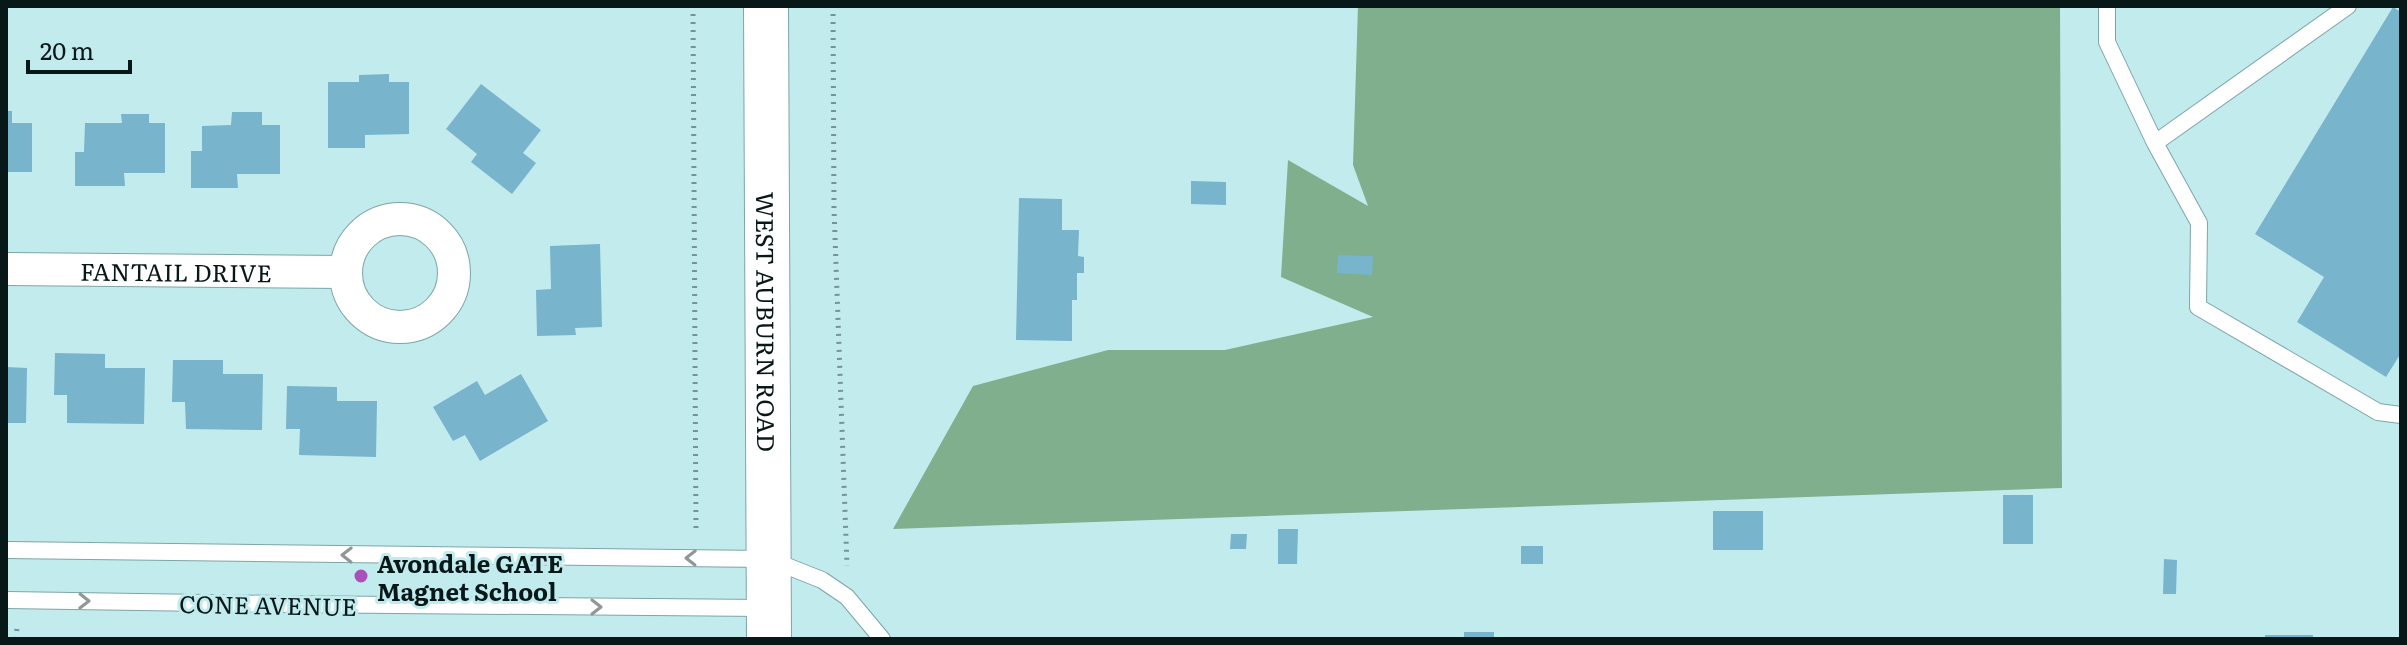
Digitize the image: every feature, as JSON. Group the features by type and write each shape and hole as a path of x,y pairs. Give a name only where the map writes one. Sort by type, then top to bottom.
{"main road":[{"name":"WEST AUBURN ROAD","path":"766,6 769,623"}],"street":[{"name":"FANTAIL DRIVE","path":"6,269 345,272"}],"lane":[{"path":"2107,6 2107,42 2155,143 2199,223 2198,307 2378,412 2401,415"},
{"path":"2155,143 2348,6"},
{"name":"CONE AVENUE","path":"6,550 769,559"},
{"path":"769,559 822,580 847,597 882,639"},
{"name":"CONE AVENUE","path":"6,600 295,605 769,623"}],"path":[{"path":"693,6 696,533"},
{"path":"833,6 835,225 847,566"},
{"path":"16,639 17,627"}],"green space":[{"path":"1358,6 2060,6 2062,488 893,529 973,386 1108,350 1225,350 1373,317 1281,277 1288,160 1368,206 1353,165"}],"building":[{"path":"2393,7 2401,12 2401,353 2386,377 2297,322 2324,277 2255,234"},
{"path":"389,74 389,82 409,82 409,134 365,135 365,148 328,148 328,82 359,82 359,75"},
{"path":"481,84 541,130 523,153 536,163 512,194 471,162 477,154 446,129"},
{"path":"6,111 12,111 12,123 32,123 32,172 6,172"},
{"path":"232,112 262,112 262,125 280,125 280,174 237,174 238,188 191,188 191,151 202,151 202,126 231,125"},
{"path":"121,114 149,114 149,123 165,123 165,173 124,173 125,186 75,186 75,152 84,152 85,123 122,123"},
{"path":"1191,181 1226,182 1226,205 1191,204"},
{"path":"1019,198 1062,199 1062,230 1079,230 1078,256 1084,257 1084,273 1077,273 1077,300 1072,300 1072,341 1016,340"},
{"path":"600,244 602,327 575,328 576,335 537,336 536,290 551,289 550,246"},
{"path":"1338,255 1373,256 1372,275 1337,273"},
{"path":"55,353 105,354 105,368 145,368 144,424 67,423 67,395 54,395"},
{"path":"173,360 223,360 223,374 263,374 262,430 186,429 185,402 172,402"},
{"path":"6,367 27,368 26,423 6,423"},
{"path":"521,374 548,421 480,461 465,435 453,441 433,407 477,381 485,395"},
{"path":"287,386 337,387 337,401 377,401 376,457 299,455 300,429 286,429"},
{"path":"2003,495 2033,495 2033,544 2003,544"},
{"path":"1713,511 1763,511 1763,550 1713,550"},
{"path":"1278,529 1298,529 1297,564 1278,564"},
{"path":"1231,534 1247,534 1246,549 1230,549"},
{"path":"1521,546 1543,546 1543,564 1521,564"},
{"path":"2164,559 2177,560 2176,594 2163,594"},
{"path":"1464,632 1494,632 1494,639 1464,639"},
{"path":"2265,635 2313,635 2313,639 2265,639"}],"place":[{"name":"Avondale GATE Magnet School","path":"361,576"}]}
